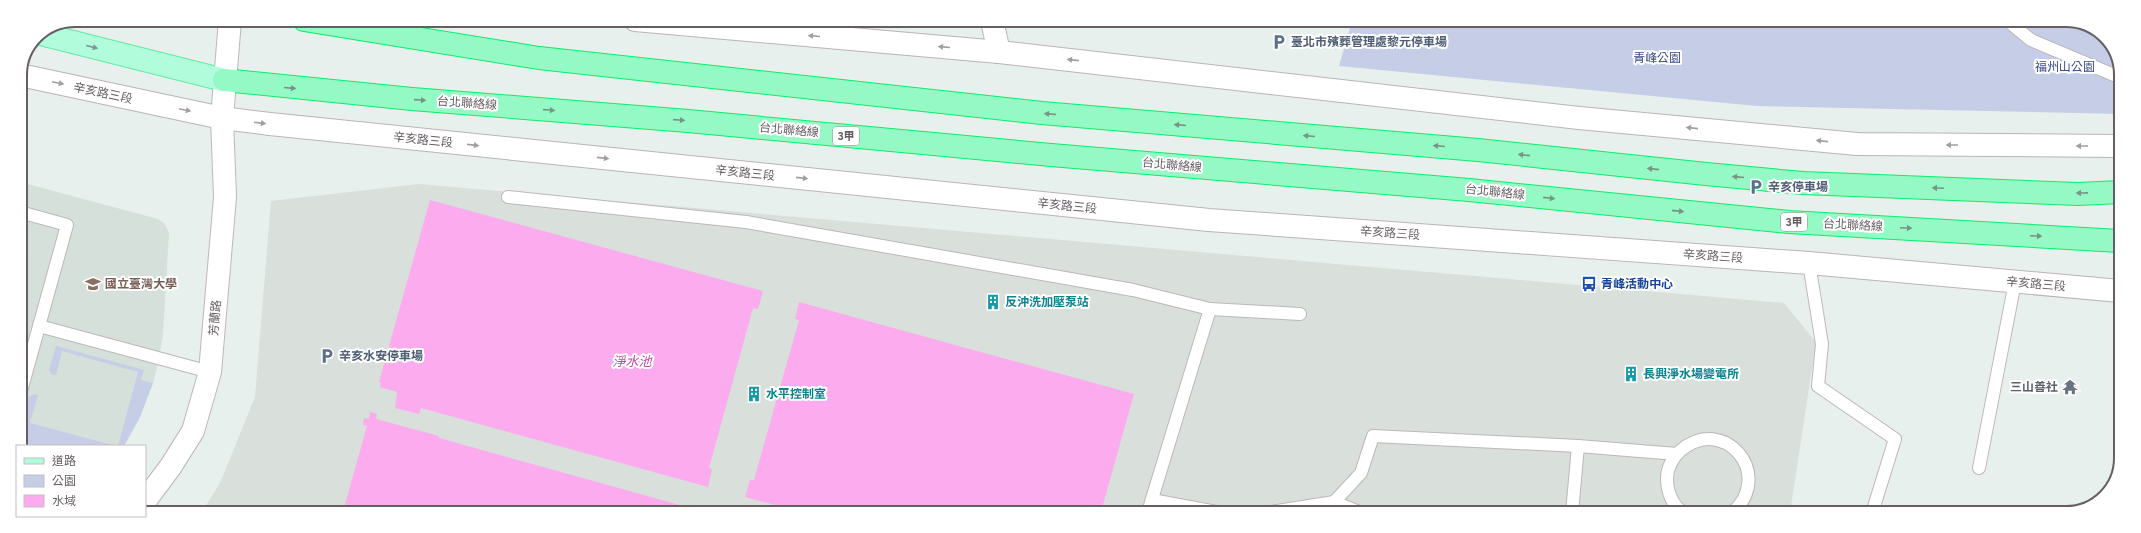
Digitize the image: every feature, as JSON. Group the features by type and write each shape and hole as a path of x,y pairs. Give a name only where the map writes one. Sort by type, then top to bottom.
{"highway":[{"path":"347,27 539,58 1042,114 1478,150 1803,183 2078,194 2114,192"},
{"name":"台北聯絡線","path":"224,80 412,99 688,121 1059,156 1468,190 1789,222 2114,241"}],"main road":[{"name":"芳蘭路","path":"146,499 171,466 193,431 210,372 225,197 222,118 229,27"},
{"path":"715,27 999,52 1579,118 1857,144 2114,146"},
{"path":"994,27 999,52"},
{"path":"47,36 167,67 224,80"},
{"name":"辛亥路三段","path":"27,76 222,118 1209,220 1809,263 2114,290"}],"lane":[{"path":"2015,27 2031,40 2114,75"},
{"path":"508,197 746,222 1133,290 1210,309 1300,314"},
{"path":"27,214 67,225 27,370"},
{"path":"1809,263 1822,344 1818,386 1895,439 1889,463 1874,506"},
{"path":"1979,468 2015,282"},
{"path":"1150,506 1210,309"},
{"path":"39,326 210,372"},
{"path":"1334,502 1361,473 1373,436 1578,446 1677,454"},
{"path":"1678,506 1673,501 1668,489 1667,476 1670,464 1677,454 1688,444 1701,440 1715,439 1729,444 1740,453 1747,466 1749,480 1747,494 1739,506"},
{"path":"1573,506 1578,446"},
{"path":"1152,500 1187,506"},
{"path":"1309,506 1334,502 1344,506"}],"shaded area":[{"name":"國立臺灣大學","path":"27,184 158,219 165,224 169,233 163,334 153,383 140,417 125,445 27,445"},
{"path":"419,184 1784,303 1816,342 1791,506 206,506 220,483 255,397 271,201"}],"green space":[{"path":"1350,27 2066,27 2075,28 2090,33 2102,43 2108,51 2114,72 2114,114 1757,106 1339,66"},
{"path":"56,346 144,370 141,380 153,383 140,417 125,445 118,445 138,372 62,351 56,375 51,374 49,370"},
{"path":"34,394 38,395 30,423 112,445 27,445 27,405 29,397"}],"water":[{"name":"淨水池","path":"430,200 763,291 758,309 753,308 709,468 712,469 708,487 421,408 419,414 395,408 397,392 380,387 381,383 379,382"},
{"path":"799,302 1134,394 1103,506 779,506 745,497 750,480 754,480 799,320 795,319"},
{"path":"370,412 377,414 376,419 439,436 439,438 683,506 345,506 367,426 363,425 364,418 369,419"}],"place":[{"name":"臺北市殯葬管理處黎元停車場","path":"1279,42"},
{"name":"辛亥停車場","path":"1756,187"},
{"name":"國立臺灣大學","path":"93,284"},
{"name":"青峰活動中心","path":"1589,284"},
{"name":"反沖洗加壓泵站","path":"993,302"},
{"name":"辛亥水安停車場","path":"327,356"},
{"name":"長興淨水場變電所","path":"1631,374"},
{"name":"三山善社","path":"2070,387"},
{"name":"水平控制室","path":"754,394"}],"park label":[{"name":"青峰公園","path":"1657,58"},
{"name":"福州山公園","path":"2065,67"}]}
